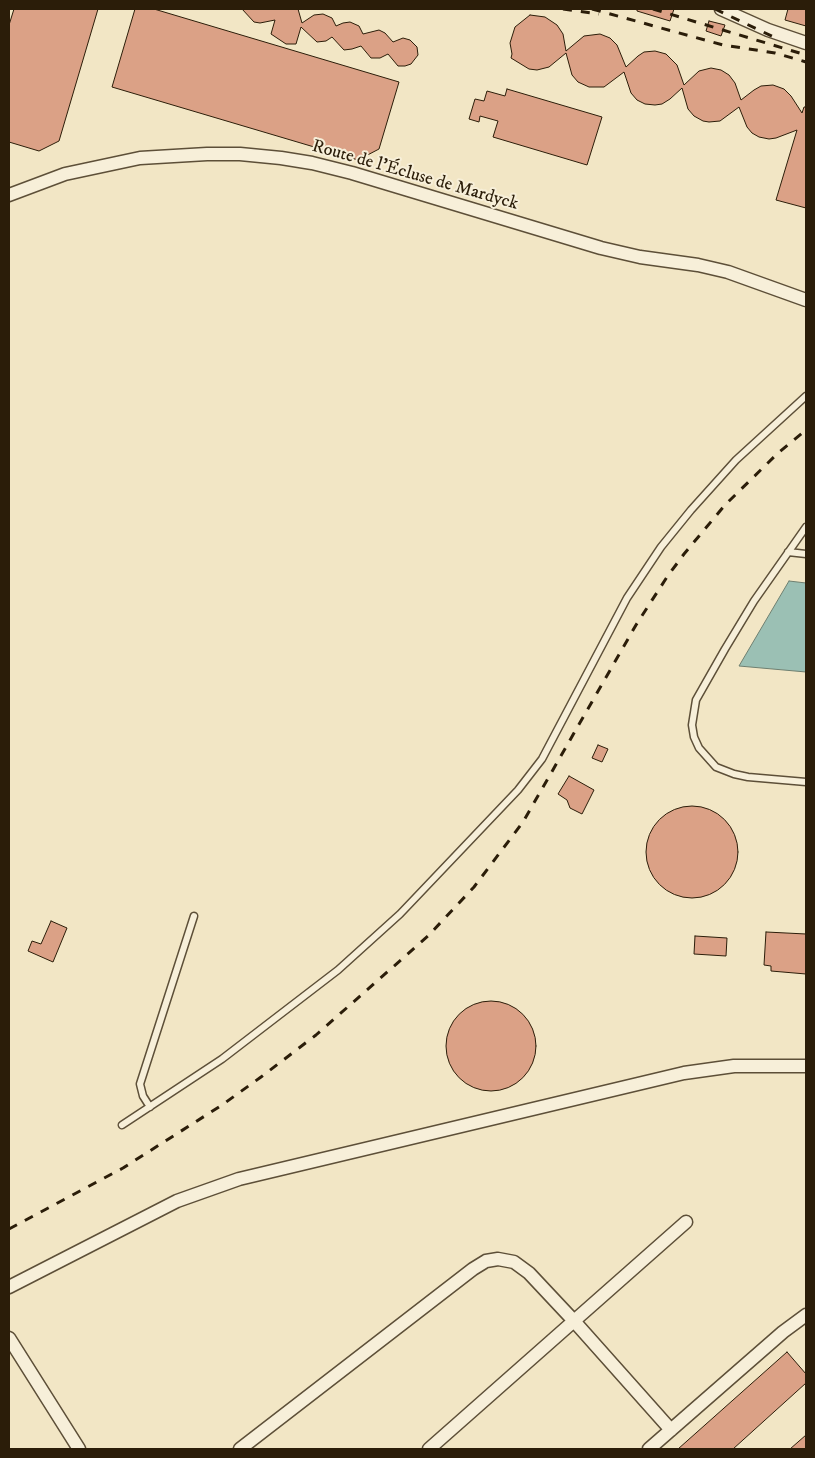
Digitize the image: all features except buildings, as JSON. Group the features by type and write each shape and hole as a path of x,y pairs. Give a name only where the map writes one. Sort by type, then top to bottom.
{"street":[{"path":"721,9 768,30 806,43"},
{"name":"Route de l'Écluse de Mardyck","path":"9,195 76,171 140,158 219,154 281,158 312,163 352,173 600,248 728,272 806,300"},
{"path":"9,1287 177,1201 239,1179 684,1073 734,1066 806,1066"},
{"path":"428,1449 686,1222"},
{"path":"240,1449 473,1269 486,1262 503,1259 514,1262 521,1267 574,1321 671,1430"},
{"path":"649,1449 803,1318"},
{"path":"9,1338 79,1449"}],"lane":[{"path":"122,1125 236,1049 356,955 400,914 518,790 542,759 627,598 660,547 736,460 806,396"},
{"path":"806,527 751,606 703,686 694,706 692,725 694,737 699,748 716,767 748,777 806,782"},
{"path":"788,552 806,554"},
{"path":"150,1107 143,1096 140,1084 194,916"}],"water":[{"path":"789,581 806,583 806,672 739,666"}],"railway":[{"path":"563,9 599,14"},
{"path":"592,9 723,45 775,53 806,62"},
{"path":"653,9 806,55"},
{"path":"715,9 780,40"},
{"path":"9,1229 123,1168 222,1105 316,1035 428,936 474,887 523,822 636,625 684,554 725,505 778,453 806,430"}]}
